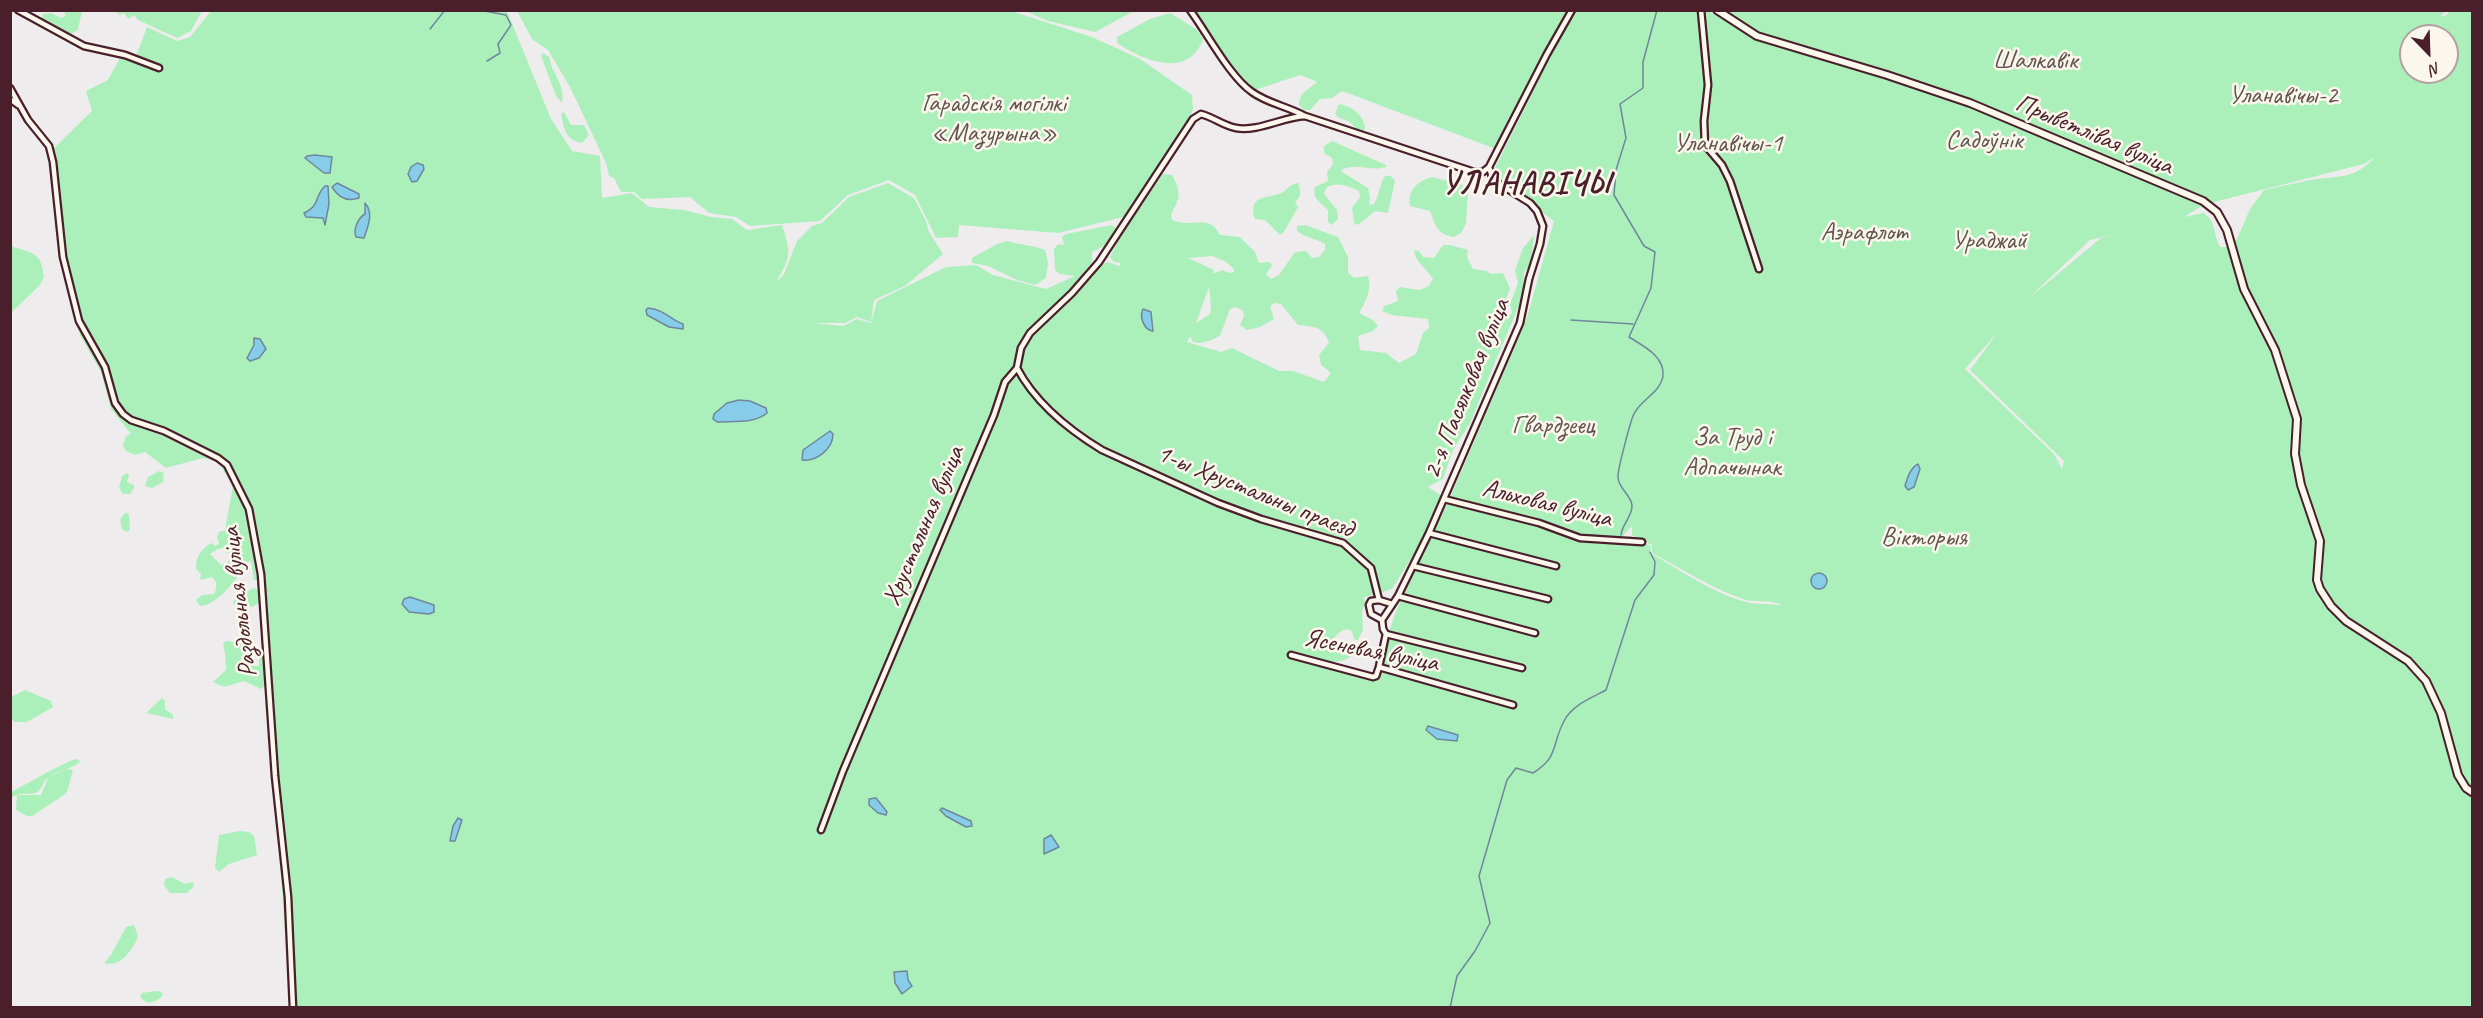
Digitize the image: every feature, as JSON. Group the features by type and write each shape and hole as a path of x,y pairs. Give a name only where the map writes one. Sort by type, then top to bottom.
{"street":[{"path":"18,10 84,46 125,55 159,68"},
{"name":"2-я Пасялковая вуліца","path":"1190,10 1234,75 1250,91 1272,103 1305,116 1493,180 1530,203 1542,220 1543,230 1520,323 1429,533 1398,596 1382,620"},
{"path":"1473,172 1483,172 1489,167 1572,10"},
{"path":"1701,10 1708,84 1705,145 1722,165 1730,180 1760,269"},
{"name":"Прыветлівая вуліца","path":"1717,10 1756,36 1887,75 1970,104 2204,201 2217,212 2223,221 2244,289 2274,350 2296,419 2295,454 2299,475 2320,541 2317,580 2320,589 2331,606 2346,621 2408,661 2426,681 2441,713 2458,775 2466,788 2472,792"},
{"path":"10,87 20,106"},
{"path":"10,99 20,106"},
{"name":"Раздольная вуліца","path":"20,106 28,120 50,146 63,257 79,321 105,367 115,403 131,420 164,431 218,458 227,465 249,509 261,574 275,776 288,897 293,1008"},
{"name":"Хрустальная вуліца","path":"821,830 843,771 994,415 1005,382 1017,368 1021,348 1030,333 1072,293 1100,262 1193,119 1201,114 1241,128 1289,117 1305,116"},
{"path":"1489,167 1493,180"},
{"name":"1-ы Хрустальны праезд","path":"1017,368 1025,383 1042,403 1087,441 1102,450 1218,503 1261,519 1343,543 1371,568 1379,600 1371,601 1369,609 1375,618 1382,620"},
{"name":"Альховая вуліца","path":"1444,499 1539,523 1580,538 1642,542"},
{"path":"1429,533 1556,566"},
{"path":"1413,566 1548,599"},
{"path":"1398,596 1534,633"},
{"path":"1379,600 1392,604"},
{"path":"1379,667 1386,634 1382,620"},
{"path":"1386,634 1522,668"},
{"name":"Ясеневая вуліца","path":"1291,656 1373,677 1376,676 1379,667 1513,705"}],"green space":[{"path":"63,11 82,11 78,30 71,34 42,18 43,14 51,13 62,18 66,15"},
{"path":"115,11 202,11 191,31 177,38 138,20 134,15 128,19 124,13 120,15"},
{"path":"211,11 507,11 551,119 572,151 600,156 602,198 632,193 649,207 684,210 711,217 732,219 747,230 782,225 788,255 776,282 784,274 797,241 812,226 822,223 849,197 888,183 914,198 929,232 943,254 905,286 874,300 871,322 857,317 845,323 813,323 843,326 857,319 871,323 877,301 946,267 976,265 993,275 1046,289 1075,276 1060,274 1055,270 1054,249 1058,244 1064,245 1062,237 1066,234 1112,225 1117,229 1104,246 1092,252 1092,262 1085,271 1108,262 1119,266 1121,263 1114,262 1110,257 1121,235 1163,174 1172,175 1178,190 1177,203 1171,214 1172,220 1206,223 1216,228 1220,235 1240,237 1255,252 1259,263 1270,262 1272,266 1266,274 1271,279 1279,275 1295,252 1306,251 1312,258 1319,257 1325,250 1325,244 1300,233 1297,231 1297,226 1305,225 1338,237 1348,257 1348,273 1354,278 1368,276 1369,291 1359,313 1373,320 1378,326 1373,331 1358,336 1360,350 1386,353 1399,363 1416,354 1423,333 1429,328 1428,319 1392,315 1382,311 1384,306 1398,301 1396,291 1400,287 1419,290 1429,286 1433,279 1419,262 1414,250 1419,251 1423,257 1434,258 1443,245 1450,245 1468,250 1467,257 1473,269 1491,274 1503,273 1510,288 1503,308 1506,318 1512,313 1510,304 1518,283 1515,270 1523,248 1534,235 1531,264 1524,272 1519,305 1470,423 1453,450 1443,479 1428,487 1442,496 1422,541 1392,589 1363,598 1366,601 1362,611 1363,629 1358,640 1355,640 1351,630 1345,630 1332,641 1334,647 1340,649 1356,647 1357,651 1343,661 1316,660 1375,674 1396,611 1450,498 1527,318 1554,221 1498,179 1494,170 1564,29 1577,11 1708,11 1755,38 1969,105 2205,204 2184,217 2203,213 2212,223 2220,247 2229,247 2237,239 2250,209 2264,190 2352,174 2375,157 2364,164 2210,203 1974,104 1757,34 1726,11 2446,11 2441,16 2445,16 2450,11 2472,11 2472,1007 290,1007 268,683 261,689 244,681 224,687 213,682 226,670 223,644 226,641 247,645 255,666 259,666 259,654 262,653 265,666 261,602 252,607 243,604 236,606 233,603 236,597 254,588 260,591 259,580 254,580 251,561 214,601 200,606 196,600 202,595 214,594 216,590 216,583 212,577 200,580 201,574 196,569 197,561 205,548 212,543 215,546 219,544 217,537 219,532 225,530 233,486 218,461 203,458 166,468 145,452 135,455 126,451 123,446 126,436 131,434 111,409 101,372 80,335 63,266 49,153 92,111 86,91 108,80 120,58 134,62 147,27 177,41 190,37","holes":["2116,234 2101,238 2029,298 2090,240","1212,256 1226,262 1234,269 1234,272 1229,273 1222,270 1213,274 1214,270 1188,258","1209,287 1210,314 1196,323","1274,303 1281,304 1298,325 1313,327 1327,338 1329,343 1319,355 1321,365 1331,373 1324,382 1293,371 1279,371 1232,348 1221,352 1187,342 1190,336 1193,342 1200,343 1220,336 1230,309 1236,307 1243,311 1244,316 1240,325 1247,330 1260,327 1274,319 1270,307","1998,332 1970,370 2064,461 2062,469 2054,454 1965,369","1632,526 1632,535 1652,545 1652,553 1698,579 1746,600 1783,606 1746,602 1722,593 1650,553 1651,546 1631,536 1623,536","224,548 227,553 235,552 227,563 221,565 210,554"]},
{"name":"Гарадскія могілкі «Мазурына»","path":"517,11 1011,11 1092,37 1140,59 1192,95 1193,108 1191,115 1127,216 1058,233 959,225 958,237 936,238 915,195 889,180 848,195 820,221 750,226 736,217 709,213 690,197 642,199 634,192 621,192 614,178 609,176 606,163 570,87 548,50 532,39"},
{"path":"1025,11 1134,11 1095,32 1048,21"},
{"path":"1192,11 1568,11 1496,149 1342,91 1332,98 1320,99 1310,110 1304,110 1299,105 1300,98 1317,82 1300,75 1255,90 1238,72"},
{"path":"1170,13 1196,29 1203,39 1196,52 1187,59 1176,63 1164,63 1139,55 1117,43 1117,37 1150,19"},
{"path":"543,53 549,57 559,83 562,103 556,96 541,56"},
{"path":"1339,104 1357,112 1363,120 1365,129 1358,131 1351,123 1337,116 1335,114"},
{"path":"564,112 571,125 584,125 589,135 582,143 572,139 566,133 561,114"},
{"path":"1332,141 1386,165 1380,168 1352,167 1341,170 1368,188 1369,205 1376,201 1385,176 1391,176 1395,181 1388,213 1375,211 1358,225 1354,223 1352,208 1360,197 1359,191 1335,185 1326,188 1324,194 1337,210 1338,219 1332,225 1328,222 1328,210 1317,200 1314,191 1315,187 1328,181 1327,172 1333,164 1332,158 1324,153 1324,146"},
{"path":"1432,177 1461,184 1468,193 1466,224 1461,233 1454,237 1438,229 1430,211 1410,206 1410,195 1415,187"},
{"path":"1298,183 1300,193 1295,202 1298,207 1284,232 1280,235 1265,220 1255,219 1253,211 1256,201 1281,193"},
{"path":"1007,241 1045,250 1048,262 1046,278 1035,285 1017,280 988,266 972,263 972,258"},
{"path":"11,246 35,255 41,262 44,277 40,285 11,313"},
{"path":"159,471 164,473 163,482 152,488 145,486 148,477"},
{"path":"127,473 129,475 127,482 134,485 134,488 130,494 123,494 119,488 122,476"},
{"path":"126,512 129,515 130,530 126,532 122,529 120,519"},
{"path":"25,690 51,701 53,707 27,722 14,722 11,717 11,697"},
{"path":"162,698 165,701 165,709 173,715 173,719 146,713"},
{"path":"75,759 81,761 66,769 73,770 67,792 32,816 16,810 17,795 11,798 11,792","holes":["48,778 41,795 17,795 38,791"]},
{"path":"240,831 249,832 254,836 257,855 229,864 219,872 215,868 219,835"},
{"path":"172,877 185,884 193,882 194,886 187,893 170,893 164,885 165,879"},
{"path":"134,925 138,936 133,947 125,957 115,963 104,963 111,955 126,927"},
{"path":"155,991 163,995 154,1001 145,1001 140,996 142,993"}],"water":[{"path":"315,155 332,157 330,173 324,173 305,158"},
{"path":"417,163 423,165 424,169 417,181 412,182 408,174 411,167"},
{"path":"337,183 359,194 359,198 347,199 337,194 332,187"},
{"path":"325,186 328,186 329,204 325,225 323,218 306,217 304,213 313,207"},
{"path":"365,203 370,215 368,224 364,238 356,237 357,224 365,214"},
{"path":"648,308 658,310 683,324 683,329 669,327 647,315"},
{"path":"1143,309 1151,312 1153,331 1143,323"},
{"path":"254,338 260,339 266,349 259,358 250,361 247,358 254,345"},
{"path":"739,400 750,401 766,408 767,413 762,417 744,421 717,422 713,419 714,414 727,403"},
{"path":"830,431 833,434 832,440 827,449 818,457 802,460 803,450"},
{"path":"1918,464 1920,469 1914,487 1908,490 1905,486 1908,477"},
{"path":"1819,573 1827,581 1819,589 1811,581"},
{"path":"410,597 434,605 434,612 429,614 409,612 402,604 404,599"},
{"path":"1428,726 1458,735 1457,741 1437,739 1426,730"},
{"path":"876,798 887,812 886,815 878,813 869,805 869,799"},
{"path":"942,808 971,821 972,826 966,827 946,816 940,810"},
{"path":"458,818 462,820 455,841 450,841 453,826"},
{"path":"1051,835 1059,847 1044,854 1044,839"},
{"path":"907,971 908,980 912,986 902,994 895,983 894,972"}],"waterway":[{"path":"430,29 445,10"},
{"path":"479,10 506,15 511,25 498,44 500,53 487,61"},
{"path":"1621,535 1632,506 1618,478 1624,447 1636,410 1658,388 1663,376 1663,369 1657,357 1629,337 1651,288 1655,252 1644,246 1614,195 1616,170 1626,138 1620,104 1643,88 1643,62 1657,10"},
{"path":"1571,320 1633,324"},
{"path":"1450,1008 1457,976 1475,951 1490,923 1479,876 1507,780 1516,768 1533,773 1547,762 1567,715 1582,702 1606,690 1635,600 1654,575 1655,562 1650,552"}],"district":[{"name":"УЛАНАВІЧЫ","path":"1526,185"}],"park label":[{"name":"Шалкавік","path":"2035,61"},
{"name":"Уланавічы-2","path":"2283,96"},
{"name":"Садоўнік","path":"1984,141"},
{"name":"Уланавічы-1","path":"1728,144"},
{"name":"Аэрафлот","path":"1864,233"},
{"name":"Ураджай","path":"1989,241"},
{"name":"Гвардзеец","path":"1553,426"},
{"name":"За Труд і Адпачынак","path":"1732,453"},
{"name":"Вікторыя","path":"1924,538"}]}
